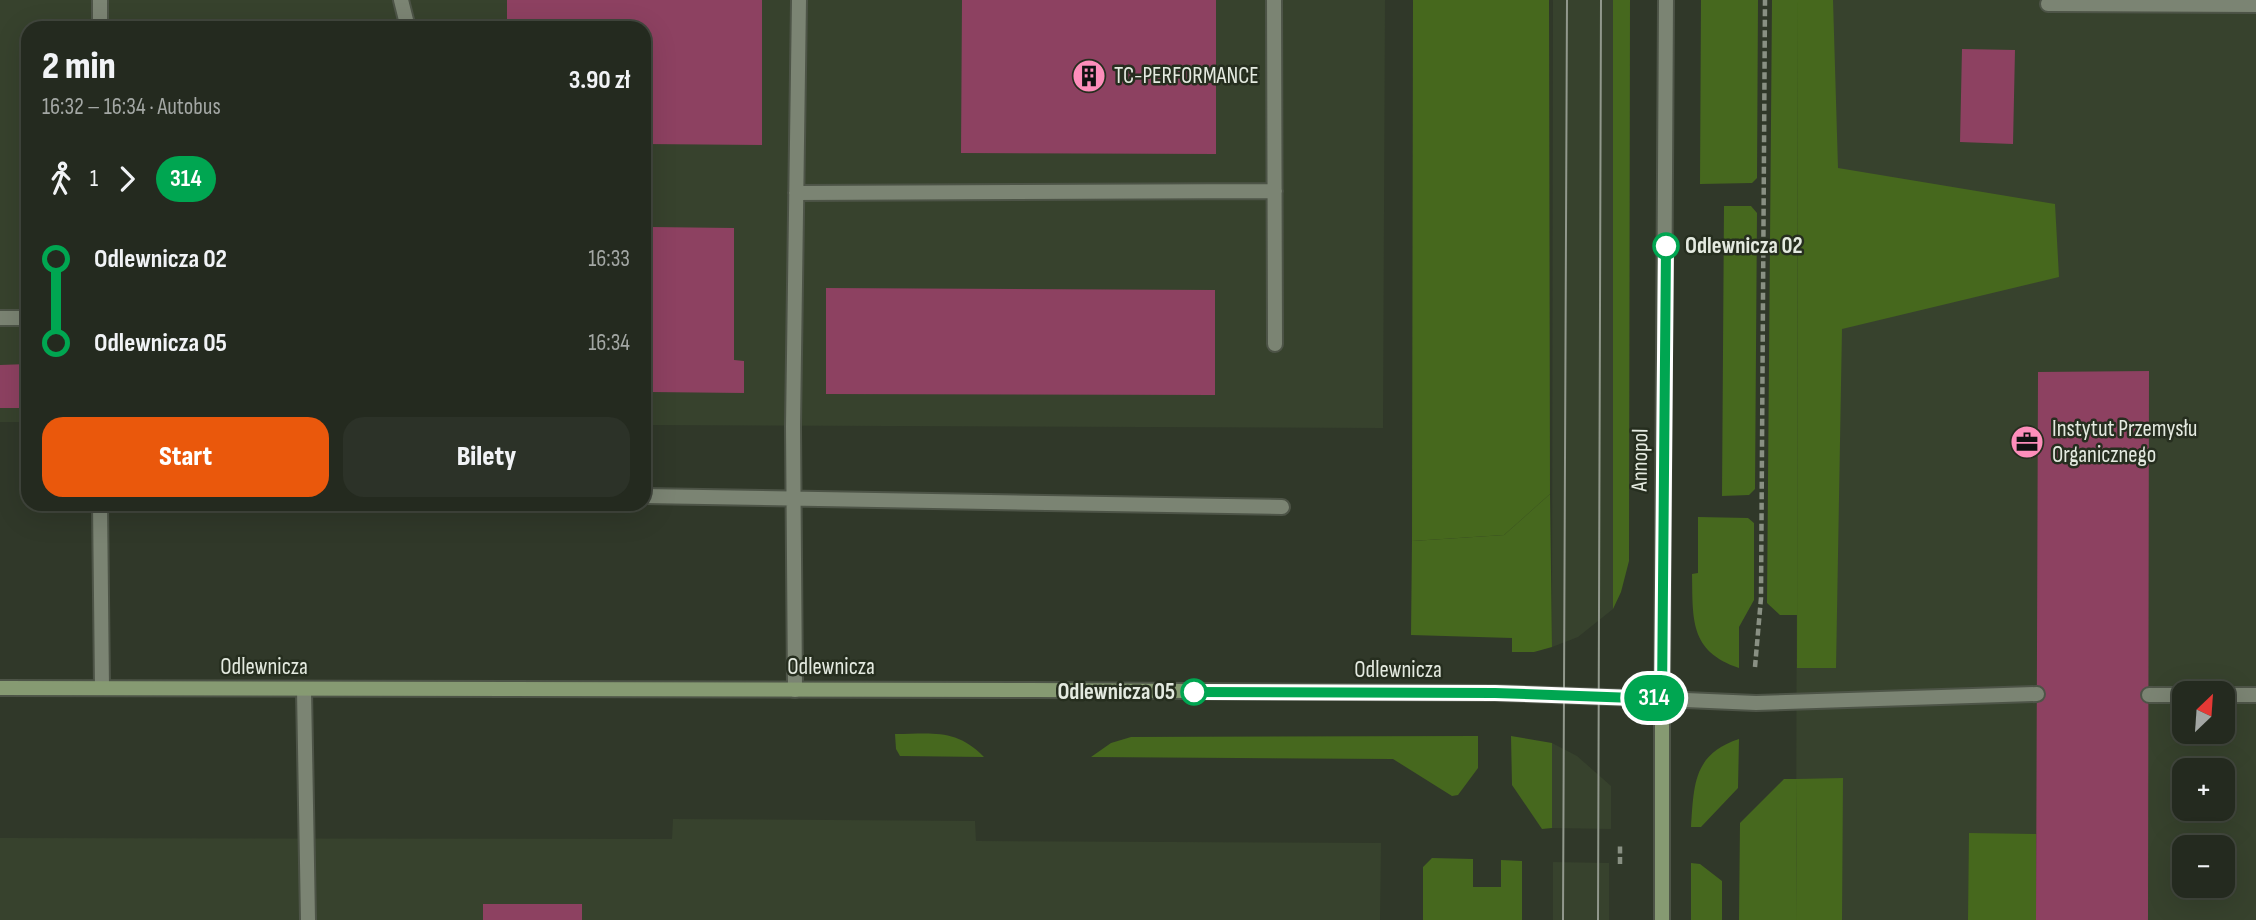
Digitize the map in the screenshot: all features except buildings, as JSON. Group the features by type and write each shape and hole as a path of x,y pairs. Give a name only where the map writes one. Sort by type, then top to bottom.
{"street":[{"path":"100,0 100,21"},
{"path":"401,0 406,21"},
{"path":"794,690 799,0"},
{"path":"1274,0 1275,344"},
{"name":"Annopol","path":"1662,920 1666,0"},
{"path":"2048,4 2256,5"},
{"path":"796,193 1275,191"},
{"path":"0,318 21,318"},
{"path":"651,496 1282,507"},
{"path":"100,511 102,688"},
{"name":"Odlewnicza","path":"0,688 1495,693 1662,699"},
{"path":"304,690 308,920"},
{"path":"1662,699 1756,703 2037,694"},
{"path":"2149,695 2172,695"},
{"path":"2235,695 2256,695"}],"path":[{"path":"1755,668 1761,598 1765,0"},
{"path":"1620,845 1620,864"}],"shaded area":[{"path":"0,0 1385,0 1383,428 651,425 651,21 21,21 21,422 0,422"},
{"path":"1553,0 1613,0 1613,609 1578,637 1552,647"},
{"name":"Instytut Przemysłu Organicznego","path":"1798,0 2256,0 2256,920 1796,920"},
{"path":"1552,743 1577,756 1611,786 1611,829 1552,828"},
{"path":"673,819 975,821 976,841 1381,843 1380,920 0,920 0,838 672,839"},
{"path":"1553,862 1609,863 1609,920 1553,920"}],"green space":[{"path":"1413,0 1549,0 1550,494 1504,535 1412,541"},
{"path":"1613,0 1630,0 1629,561 1621,592 1613,609"},
{"path":"1701,0 1758,0 1757,178 1752,183 1700,184"},
{"path":"1772,0 1798,0 1797,615 1780,615 1767,603"},
{"path":"1798,0 1833,0 1838,168 2055,204 2059,277 1842,329 1836,668 1797,668"},
{"path":"1724,206 1751,206 1757,213 1755,489 1749,495 1722,496"},
{"path":"1550,494 1552,647 1534,652 1512,652 1512,638 1411,635 1412,541 1504,535"},
{"path":"1698,517 1748,518 1754,523 1754,600 1739,627 1739,668 1711,652 1702,643 1697,632 1692,574 1698,573"},
{"path":"895,734 953,737 974,748 984,757 900,756 896,749"},
{"path":"1478,736 1478,768 1458,795 1452,796 1393,759 1091,757 1111,743 1131,737"},
{"path":"1511,736 1552,743 1552,828 1542,829 1512,785"},
{"path":"1739,739 1738,788 1701,827 1691,827 1695,785 1704,762 1724,745"},
{"path":"1843,778 1842,920 1796,920 1797,779"},
{"path":"1784,779 1797,779 1796,920 1739,920 1740,823"},
{"path":"1969,833 2036,834 2036,920 1968,920"},
{"path":"1432,858 1473,859 1473,887 1501,887 1501,860 1522,861 1522,920 1423,920 1423,867"},
{"path":"1691,863 1700,864 1722,881 1722,920 1691,920"}],"tram line":[{"path":"1563,920 1567,0"},
{"path":"1598,920 1601,0"}],"bus line":[{"name":"314","path":"1194,692 1495,693 1662,699 1666,246"}],"place":[{"name":"TC-PERFORMANCE","path":"1089,76"},
{"name":"Odlewnicza 02","path":"1666,246"},
{"name":"Instytut Przemysłu Organicznego","path":"2027,442"},
{"name":"Odlewnicza 05","path":"1194,692"}]}
